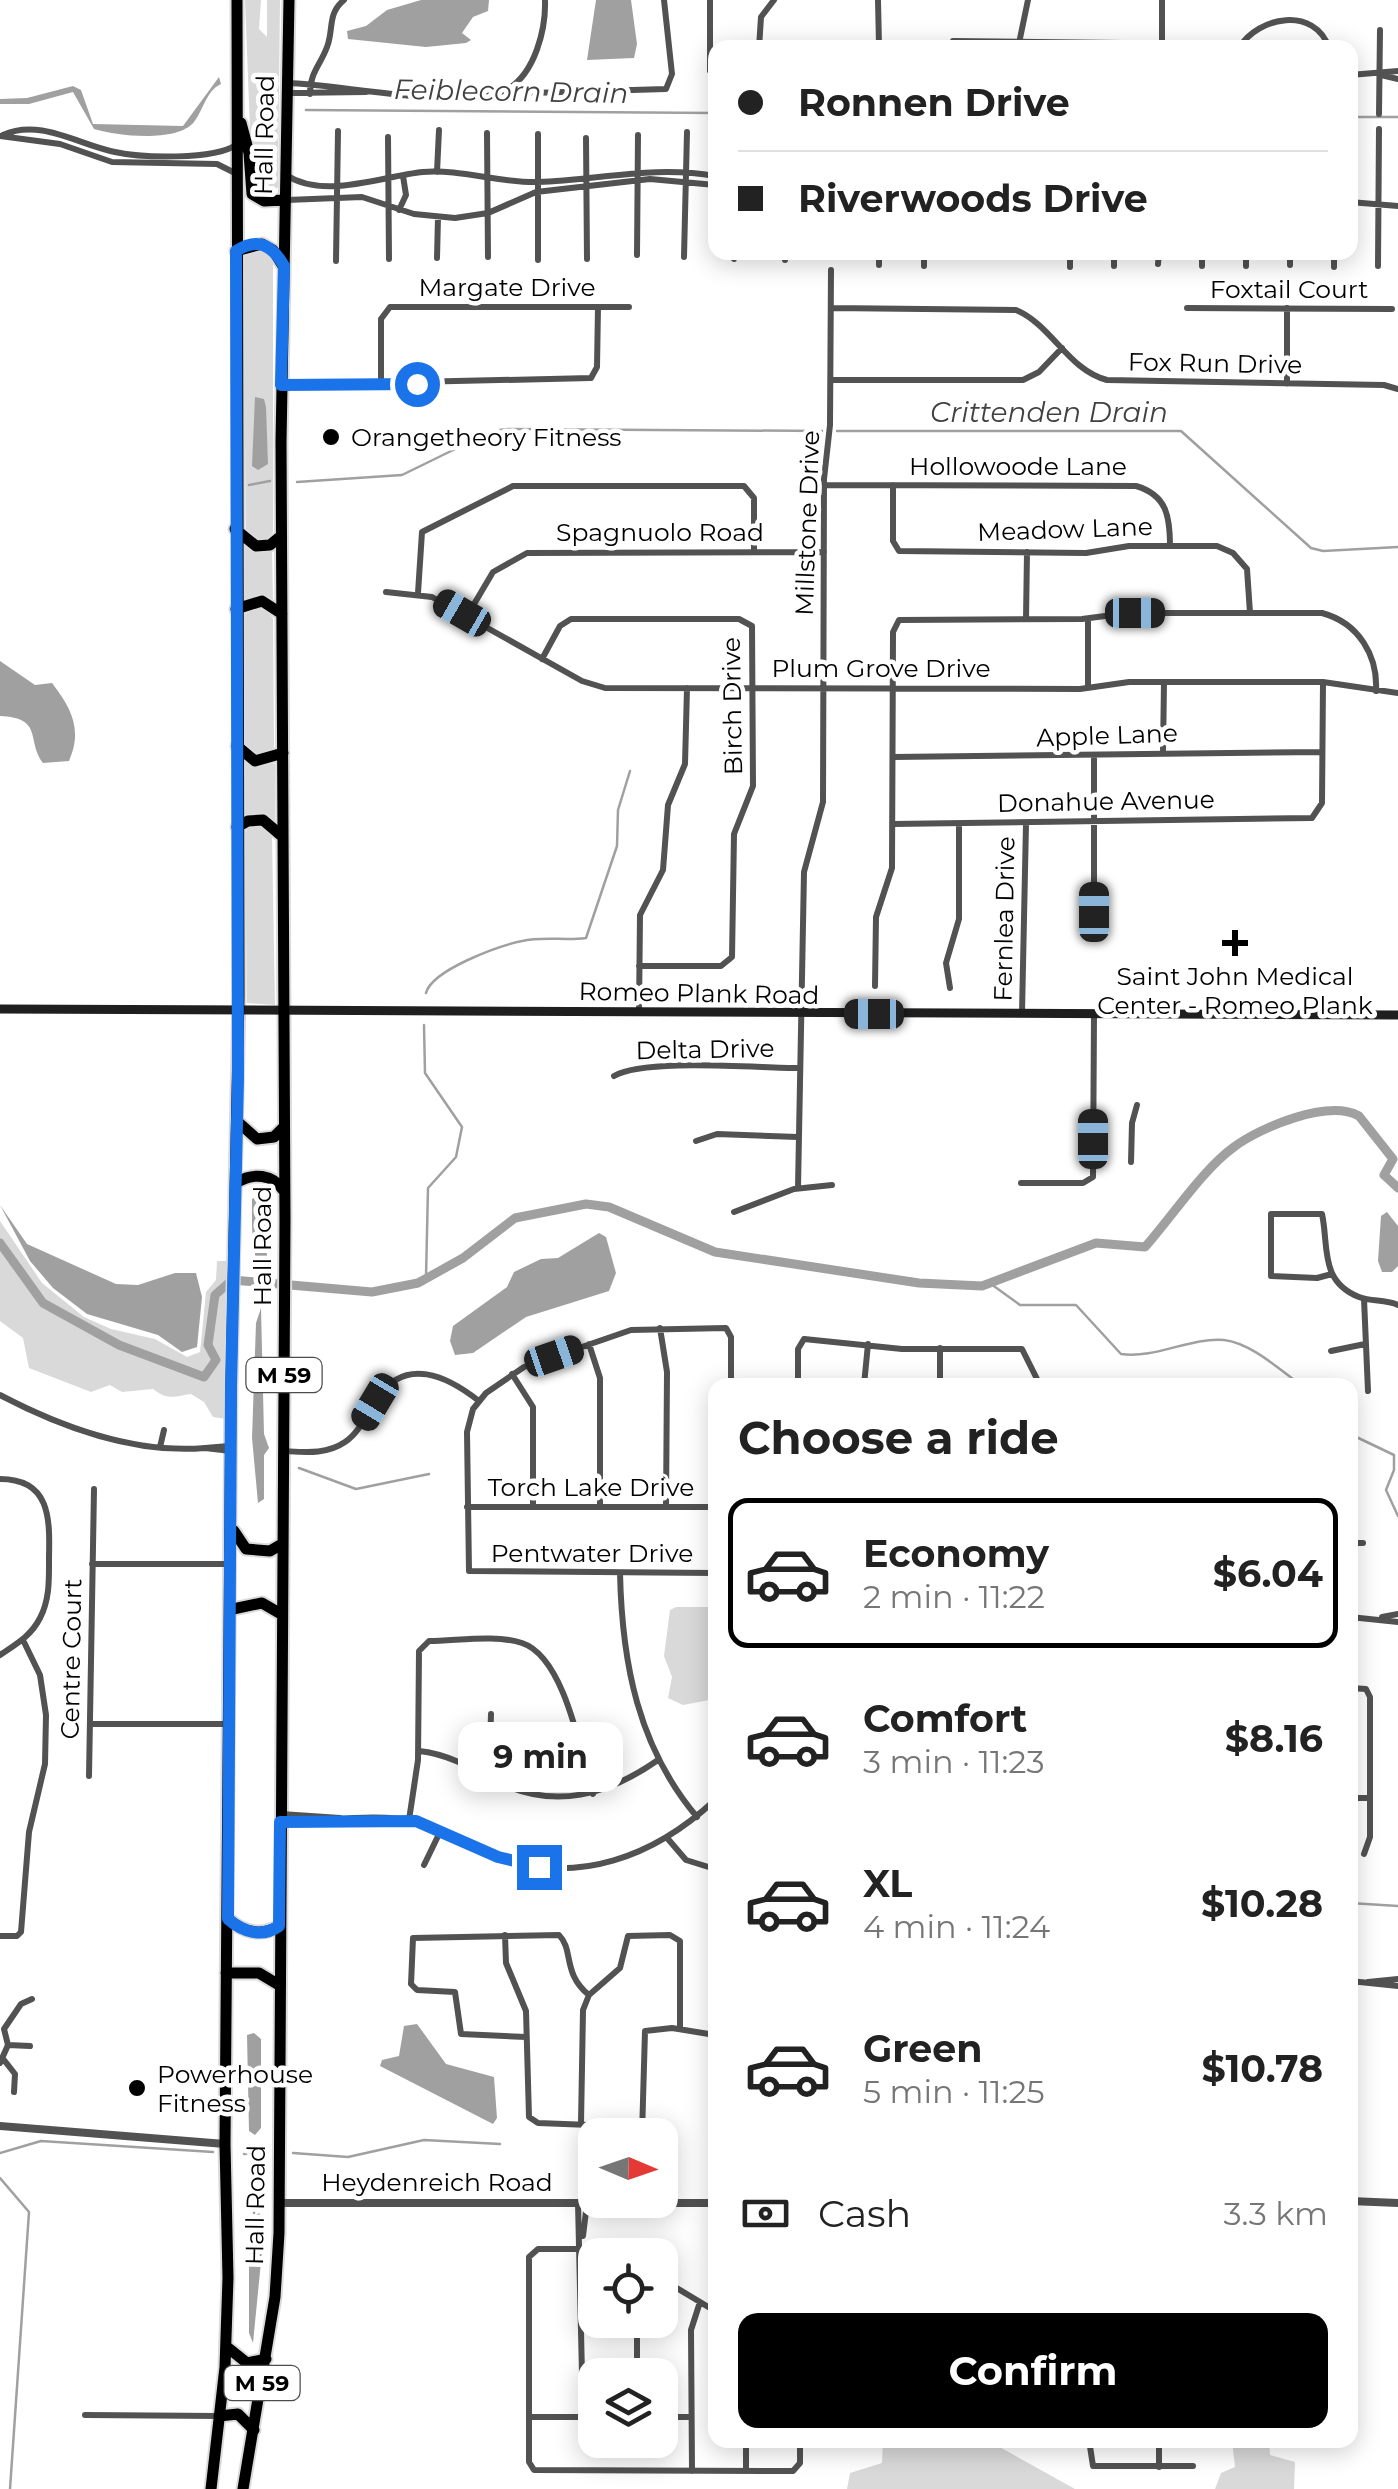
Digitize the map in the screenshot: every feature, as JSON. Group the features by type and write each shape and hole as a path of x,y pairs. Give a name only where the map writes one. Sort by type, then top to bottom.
{"highway":[{"name":"Hall Road","path":"210,2489 227,2348 226,1973 239,1011 235,529 237,0"},
{"name":"Hall Road","path":"244,2489 275,2297 278,2203 285,1193 281,385 288,0"},
{"path":"237,110 249,153 252,194 264,200 285,200"},
{"path":"236,251 250,243 262,244 274,250 284,266"},
{"path":"235,529 256,546 273,544 281,536"},
{"path":"236,609 262,600 282,614"},
{"path":"237,746 255,761 282,754"},
{"path":"238,828 248,821 263,820 283,837"},
{"path":"238,1122 257,1139 274,1138 284,1128"},
{"path":"236,1183 266,1176 275,1179 285,1193"},
{"path":"233,1529 246,1550 270,1551 282,1544"},
{"path":"233,1609 262,1602 281,1614"},
{"path":"228,1919 248,1932 267,1932 279,1926"},
{"path":"226,1973 260,1973 279,1985"},
{"path":"227,2348 247,2363 266,2359"},
{"path":"219,2416 238,2414 254,2430"}],"main road":[{"name":"Romeo Plank Road","path":"0,1009 1398,1015"}],"street":[{"path":"310,94 312,71 327,48 332,14 344,0"},
{"path":"514,86 536,50 545,0"},
{"path":"288,88 310,94 486,95 514,86 532,93 666,89 672,74 664,0"},
{"path":"710,0 712,40"},
{"path":"760,40 761,17 774,0"},
{"path":"878,0 880,40"},
{"path":"1019,40 1028,0"},
{"path":"1162,0 1162,40"},
{"path":"1245,40 1254,29 1278,20 1312,24 1326,40"},
{"path":"1380,30 1380,114"},
{"path":"1358,75 1398,71"},
{"path":"1380,75 1398,79"},
{"path":"288,88 310,84 367,92"},
{"path":"437,172 439,130"},
{"path":"1378,130 1378,266"},
{"path":"1,136 12,131 56,133 128,154 218,154 236,145"},
{"path":"336,262 338,131"},
{"path":"684,257 687,132"},
{"path":"488,133 488,257"},
{"path":"538,134 538,260"},
{"path":"637,255 638,134"},
{"path":"1,136 60,144 112,162 217,164 236,174"},
{"path":"388,136 389,259"},
{"path":"586,138 586,259"},
{"path":"286,175 296,181 338,185 437,172 537,182 636,170 708,175"},
{"path":"399,210 406,195 402,176"},
{"path":"285,200 362,197 399,210 438,217 488,213 536,192 636,181 708,184"},
{"path":"1358,202 1395,203"},
{"path":"438,217 438,258"},
{"path":"879,260 879,265"},
{"path":"924,260 924,266"},
{"path":"1070,260 1070,267"},
{"path":"1114,260 1114,266"},
{"path":"1202,260 1202,266"},
{"path":"1246,260 1246,266"},
{"path":"1290,260 1290,265"},
{"path":"1334,260 1334,266"},
{"name":"Millstone Drive","path":"798,1188 804,872 823,802 824,486 831,270"},
{"path":"281,385 594,376 598,307"},
{"name":"Margate Drive","path":"381,384 386,310 629,307"},
{"name":"Fox Run Drive","path":"831,308 1010,309 1028,316 1088,373 1106,380 1287,384 1384,384 1398,380"},
{"name":"Foxtail Court","path":"1186,308 1392,309"},
{"path":"1287,308 1287,384"},
{"path":"830,380 1023,380 1039,372 1062,348"},
{"name":"Fox Run Drive","path":"1384,384 1398,389"},
{"name":"Meadow Lane","path":"893,485 893,542 900,551 1027,552 1217,546 1234,554 1249,574 1250,613"},
{"path":"418,593 422,532 513,486 744,486 754,498 754,552"},
{"name":"Hollowoode Lane","path":"824,486 1136,486 1154,494 1166,508 1170,546"},
{"name":"Spagnuolo Road","path":"467,616 493,572 527,554 824,552"},
{"path":"1026,618 1027,552"},
{"name":"Plum Grove Drive","path":"386,592 418,593 597,686 1088,688 1164,682 1322,682 1398,693"},
{"path":"875,986 875,923 892,876 896,622 1088,619 1128,613 1317,613 1339,620 1373,655 1376,691"},
{"name":"Birch Drive","path":"542,658 567,620 739,619 750,623 753,786 734,834 732,954 728,963 639,966"},
{"path":"1088,619 1088,688"},
{"path":"1163,752 1164,682"},
{"path":"1322,682 1322,752"},
{"path":"639,1014 641,908 663,870 668,804 686,764 687,688"},
{"name":"Apple Lane","path":"892,758 1322,752"},
{"name":"Donahue Avenue","path":"892,824 1309,818 1319,814 1322,752"},
{"path":"1094,758 1094,912"},
{"path":"950,988 946,963 959,919 959,824"},
{"name":"Fernlea Drive","path":"1022,1015 1026,824"},
{"path":"1021,1183 1091,1181 1094,1014"},
{"name":"Delta Drive","path":"614,1076 627,1070 668,1067 798,1068"},
{"path":"1131,1162 1132,1122 1137,1105"},
{"path":"696,1141 717,1134 798,1137"},
{"path":"734,1212 798,1188 832,1185"},
{"path":"1332,1274 1271,1276 1272,1214 1322,1214 1324,1258 1332,1274 1348,1292 1398,1305"},
{"path":"1390,1301 1398,1297"},
{"path":"1364,1299 1368,1391"},
{"path":"660,1328 667,1372 666,1507"},
{"path":"467,1507 467,1432 479,1401 512,1374 631,1330 660,1328 729,1330 731,1378"},
{"path":"798,1378 801,1342 828,1338 868,1344 1024,1350 1037,1378"},
{"path":"589,1344 600,1378 600,1506"},
{"path":"865,1378 868,1344"},
{"path":"1331,1351 1365,1344"},
{"path":"940,1348 940,1378"},
{"path":"512,1374 532,1407 533,1506"},
{"path":"283,1451 320,1452 345,1442 383,1390 408,1375 441,1376 479,1401"},
{"path":"0,1408 3,1396 83,1430 160,1447 231,1448"},
{"path":"160,1447 164,1430"},
{"path":"0,1479 32,1486 49,1512 48,1598 40,1618 23,1640 0,1655"},
{"path":"92,1564 94,1489"},
{"name":"Torch Lake Drive","path":"467,1507 708,1507"},
{"name":"Pentwater Drive","path":"467,1507 469,1571 708,1574"},
{"path":"1358,1543 1363,1543"},
{"name":"Centre Court","path":"89,1776 92,1564 233,1564"},
{"path":"620,1574 624,1661 658,1760 697,1817"},
{"path":"1381,1618 1398,1614"},
{"path":"1358,1617 1398,1622"},
{"path":"0,1936 15,1937 21,1932 30,1826 45,1764 43,1686 23,1640"},
{"path":"410,1820 418,1751 421,1644 512,1640 542,1654 557,1677 593,1794"},
{"path":"1358,1689 1368,1691 1369,1842 1364,1854"},
{"path":"479,1772 489,1750 491,1714"},
{"path":"91,1724 230,1724"},
{"path":"418,1751 534,1795 593,1794 627,1780 658,1760"},
{"path":"1358,1798 1370,1798"},
{"path":"280,1818 410,1820 498,1857 562,1868 612,1862 668,1839 708,1807"},
{"path":"424,1865 441,1830"},
{"path":"668,1839 686,1860 708,1868"},
{"path":"505,1935 506,1963 525,2006 526,2109 532,2120 578,2124"},
{"path":"526,2037 461,2034 455,1992 417,1990 410,1984 413,1938 562,1937 570,1971 589,1996"},
{"path":"582,2118 582,2016 589,1996 620,1968 625,1938 678,1938 680,2029"},
{"path":"1358,1981 1398,1982"},
{"path":"14,2092 15,2074 2,2061 8,2045 2,2027 19,2006 32,1999"},
{"path":"642,2118 643,2034 650,2028 708,2034"},
{"path":"8,2045 30,2046"},
{"path":"0,2126 225,2144"},
{"path":"1358,2201 1398,2203"},
{"name":"Heydenreich Road","path":"678,2202 708,2203"},
{"name":"Heydenreich Road","path":"278,2203 578,2203"},
{"path":"578,2248 531,2252 532,2469 798,2468 799,2448"},
{"path":"678,2289 708,2306"},
{"path":"692,2471 691,2330 700,2302"},
{"path":"84,2415 219,2416"},
{"path":"529,2417 578,2417"},
{"path":"678,2417 691,2417"},
{"path":"746,2448 746,2471"},
{"path":"1090,2448 1093,2466 1193,2466"},
{"path":"1159,2448 1159,2467"}],"shaded area":[{"path":"245,0 261,0 259,29 267,37 267,0 280,0 278,187 270,195 259,193 252,182"},
{"path":"421,0 489,0 488,11 473,17 462,33 471,40 466,43 426,47 348,39 347,31 366,26 387,10"},
{"path":"596,0 631,0 637,44 634,58 587,60"},
{"path":"219,77 221,84 194,122 186,129 161,135 94,129 73,92 29,104 0,104 0,99 27,98 73,86 81,90 93,124 183,126"},
{"path":"259,248 273,259 273,532 266,541 257,540 246,529 243,257"},
{"path":"255,397 264,399 266,407 268,464 258,470 252,466"},
{"path":"243,544 254,549 272,548 273,601 243,598"},
{"path":"261,606 273,618 274,746 272,753 256,756 245,745 244,615"},
{"path":"0,661 35,685 52,683 59,692 75,729 69,761 43,763 28,726 23,721 0,716"},
{"path":"245,762 275,764 275,822 245,817"},
{"path":"263,825 272,836 275,1005 247,1003 245,834 249,826"},
{"path":"260,1195 266,1200 267,1261 260,1274 252,1199"},
{"path":"0,1205 27,1244 116,1284 138,1285 175,1273 196,1273 202,1297 197,1347 182,1352 158,1335 87,1314 53,1288 30,1261"},
{"path":"1387,1212 1398,1226 1398,1266 1392,1272 1382,1272 1378,1261 1381,1216"},
{"path":"0,1221 42,1283 84,1317 111,1329 155,1339 187,1357 200,1352 206,1292 216,1280 217,1261 226,1261 226,1419 213,1417 204,1402 191,1394 168,1396 153,1389 122,1392 110,1385 91,1392 29,1368 23,1338 0,1321"},
{"path":"599,1233 606,1237 616,1273 609,1291 526,1317 473,1353 455,1355 450,1341 453,1326 507,1287 514,1272 541,1259 558,1258"},
{"path":"261,1308 264,1434 269,1448 264,1455 264,1499 258,1503 252,1438 256,1323"},
{"path":"708,1607 708,1700 683,1705 668,1698 672,1677 664,1656 670,1610"},
{"path":"417,2024 446,2064 494,2077 497,2118 493,2124 380,2066 382,2060 399,2056 404,2026"},
{"path":"254,2033 261,2039 261,2128 255,2135 249,2131 247,2035"},
{"path":"259,2213 265,2221 253,2343 249,2333 249,2220"},
{"path":"883,2448 1001,2448 1075,2489 847,2489 850,2473 882,2463"},
{"path":"1233,2448 1270,2448 1270,2455 1295,2462 1294,2489 1215,2489 1221,2473 1235,2467"}],"waterway":[{"name":"Feiblecorn Drain","path":"306,110 708,113"},
{"name":"Feiblecorn Drain","path":"1358,117 1398,117"},
{"name":"Crittenden Drain","path":"297,482 402,475 492,431 507,429 822,431"},
{"name":"Crittenden Drain","path":"837,431 1181,431 1311,548 1323,551 1398,547"},
{"name":"Crittenden Drain","path":"249,485 270,481"},
{"path":"426,993 440,976 498,948 530,940 586,938 617,846 618,810 630,771"},
{"path":"424,1025 425,1073 462,1127 456,1157 428,1188 426,1277"},
{"path":"0,1243 43,1303 119,1345 204,1377 216,1360 208,1345 215,1295 232,1280 372,1292 418,1283 463,1258 515,1218 586,1204 609,1207 715,1252 919,1283 982,1286 1096,1243 1145,1247 1222,1156 1261,1131 1313,1113 1346,1112 1359,1116 1393,1159 1384,1175 1398,1188"},
{"path":"261,1307 262,1284"},
{"path":"991,1284 1020,1305 1076,1305 1121,1354 1147,1354 1224,1340 1255,1352 1292,1378"},
{"path":"1358,1438 1394,1455 1394,1470 1386,1490 1398,1516"},
{"path":"299,1468 356,1489 429,1474"},
{"path":"1358,1904 1398,1906"},
{"path":"293,2153 348,2157 424,2140 500,2144"},
{"path":"0,2153 41,2141 213,2152"},
{"path":"244,2154 255,2153 254,2213"},
{"path":"0,2178 29,2212 10,2489"}],"place":[{"name":"Orangetheory Fitness","path":"331,437"},
{"name":"Saint John Medical Center - Romeo Plank","path":"1235,943"},
{"name":"Powerhouse Fitness","path":"137,2088"}],"route":[{"path":"417,384 281,385 284,266 274,250 262,244 250,243 236,251 239,974 230,1446 233,1609 228,1919 248,1932 267,1932 279,1926 280,1822 416,1821 498,1857 539,1867"}]}
